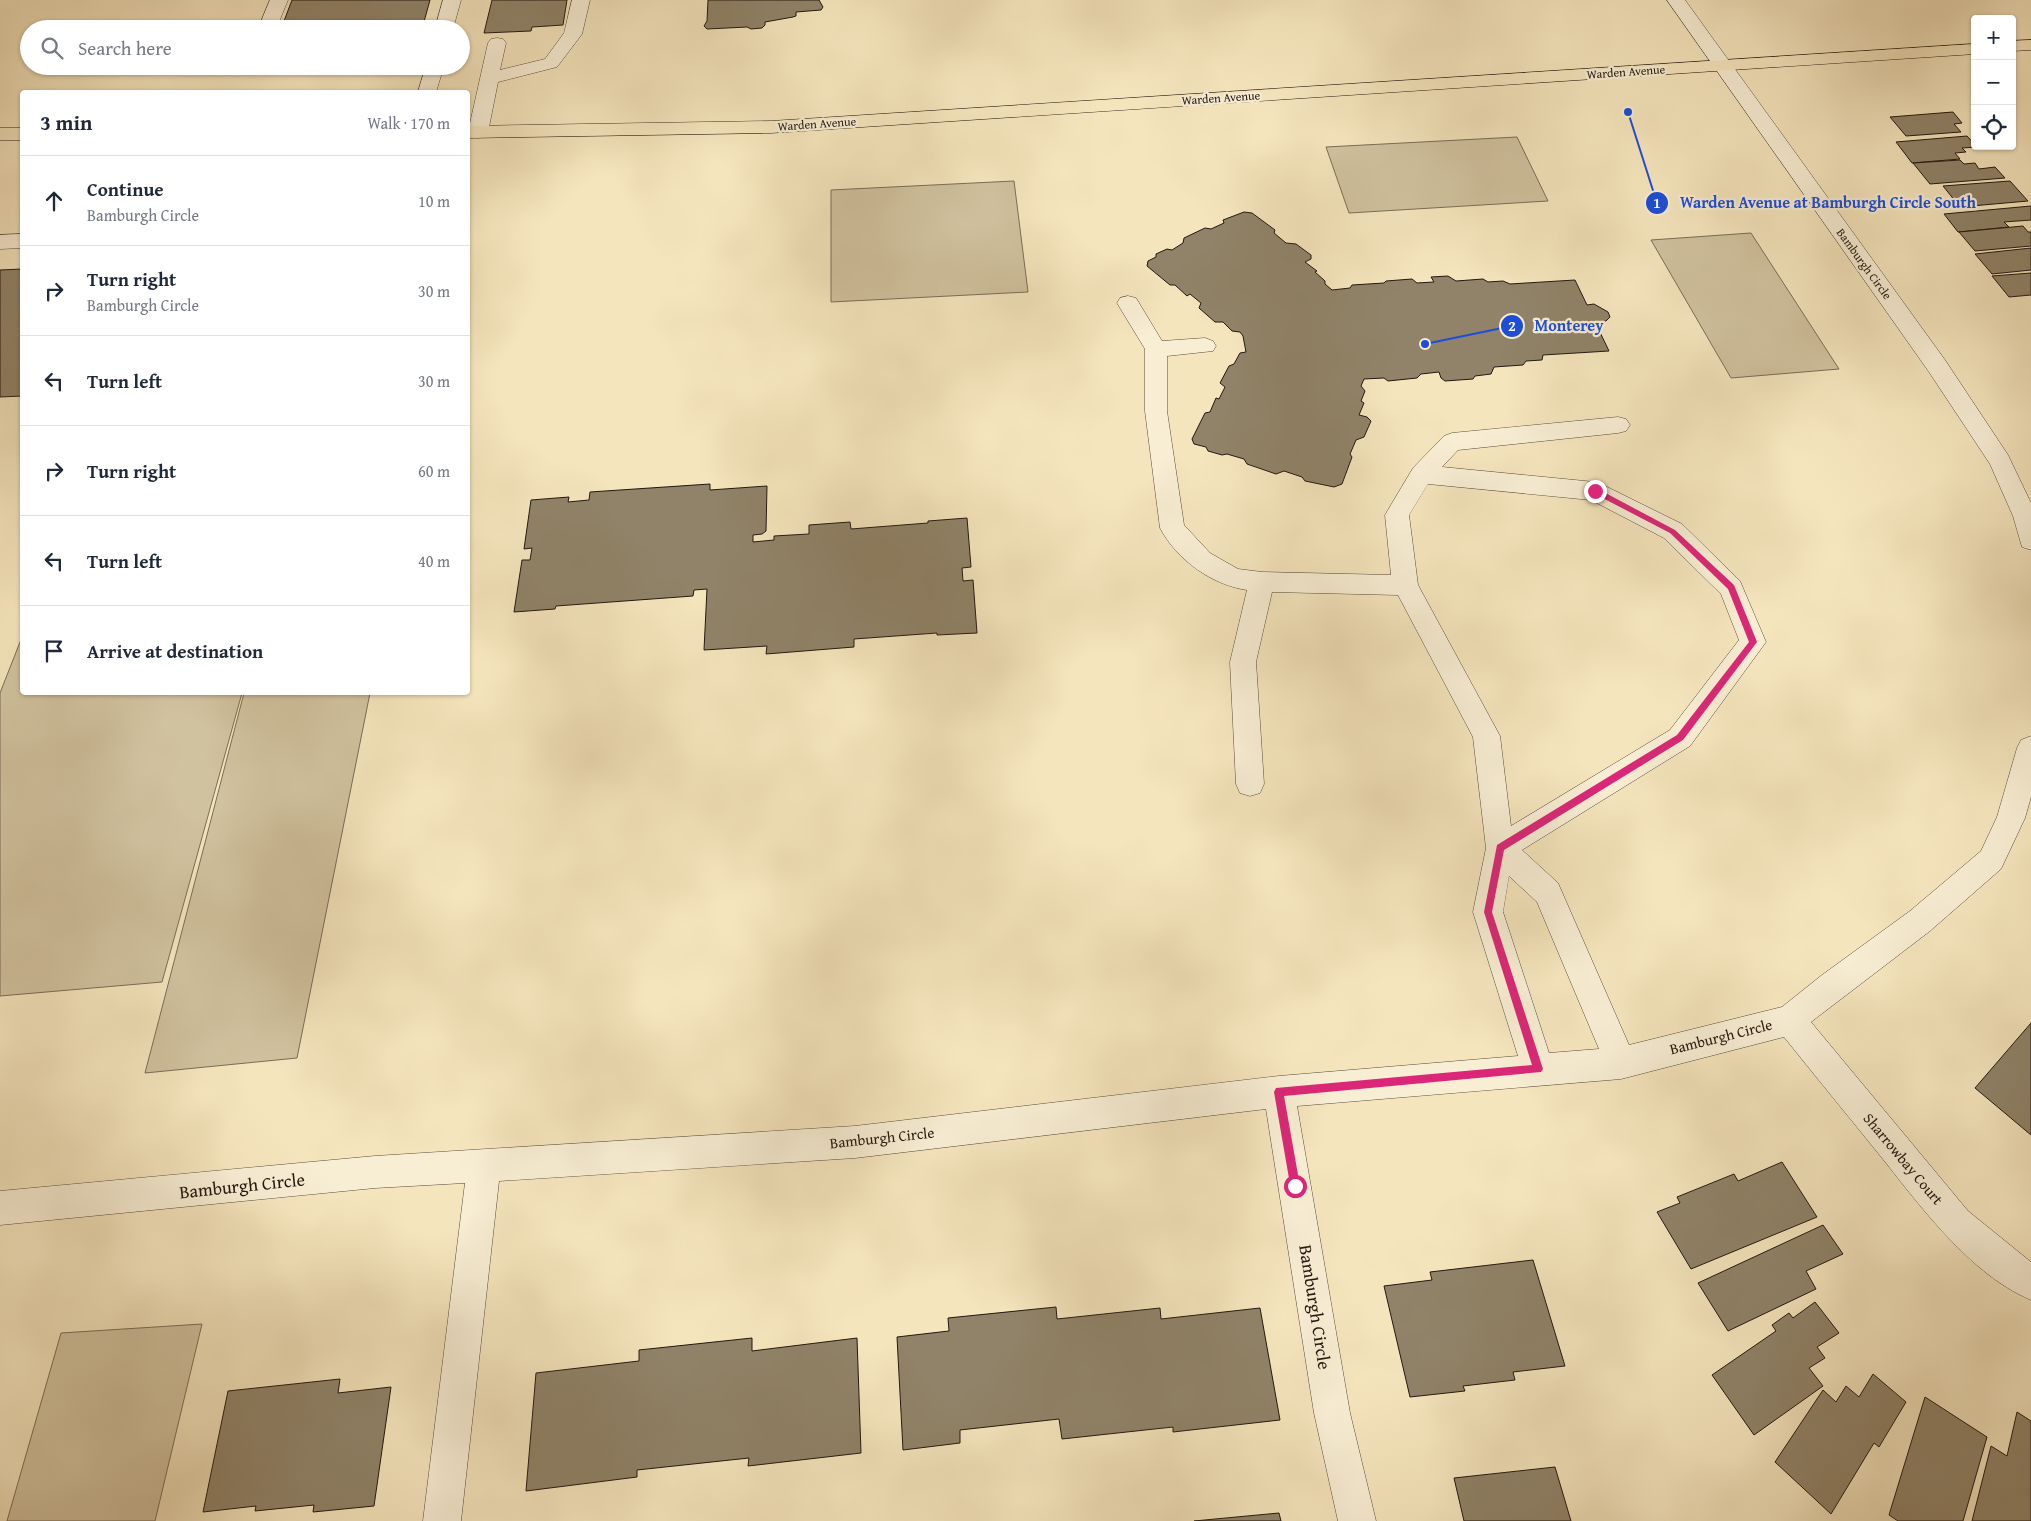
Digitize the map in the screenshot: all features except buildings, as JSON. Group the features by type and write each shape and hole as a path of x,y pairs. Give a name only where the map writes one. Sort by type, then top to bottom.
{"main road":[{"path":"2016,46 2031,45"},
{"name":"Warden Avenue","path":"473,132 771,127 1971,49"},
{"path":"0,134 20,134"}],"street":[{"path":"271,20 279,0"},
{"path":"446,20 452,0"},
{"path":"490,78 551,63 573,34 581,0"},
{"name":"Bamburgh Circle","path":"1676,0 1937,366 2000,461 2025,516 2031,540"},
{"path":"473,132 490,78 497,44"},
{"path":"428,90 432,75"},
{"path":"0,242 20,241"},
{"path":"1128,303 1156,349 1156,410 1172,528 1202,560 1233,578 1262,582 1328,585 1405,585"},
{"path":"1156,349 1205,346"},
{"path":"1538,1069 1488,912 1500,848 1486,736 1405,585 1397,515 1421,474 1452,442 1618,425"},
{"path":"1421,474 1595,491 1672,532 1679,538 1731,588 1754,642 1680,738 1500,848"},
{"path":"1250,784 1243,662 1262,582"},
{"name":"Bamburgh Circle","path":"0,1208 375,1172 854,1142 1279,1092 1620,1063 1790,1020 1920,921 1991,860 2011,818 2031,748"},
{"path":"1500,848 1548,893 1620,1063"},
{"name":"Sharrowbay Court","path":"1790,1020 1956,1223 1998,1260 2031,1283"},
{"name":"Bamburgh Circle","path":"1279,1092 1332,1412 1357,1521"},
{"path":"442,1521 484,1166"}],"shaded area":[{"path":"1517,137 1548,201 1349,213 1326,147"},
{"path":"1014,181 1028,292 831,302 831,190"},
{"path":"1751,233 1839,369 1731,378 1651,240"},
{"path":"20,642 20,695 241,695 162,982 0,996 0,693"},
{"path":"243,695 370,695 297,1058 145,1073"},
{"path":"202,1324 155,1521 7,1521 61,1333"}],"place":[{"name":"Warden Avenue at Bamburgh Circle South","path":"1628,112"},
{"name":"Monterey","path":"1425,344"}],"route":[{"path":"1295,1186 1279,1092 1538,1069 1488,912 1500,848 1680,738 1754,642 1731,588 1672,532 1595,491"}]}
